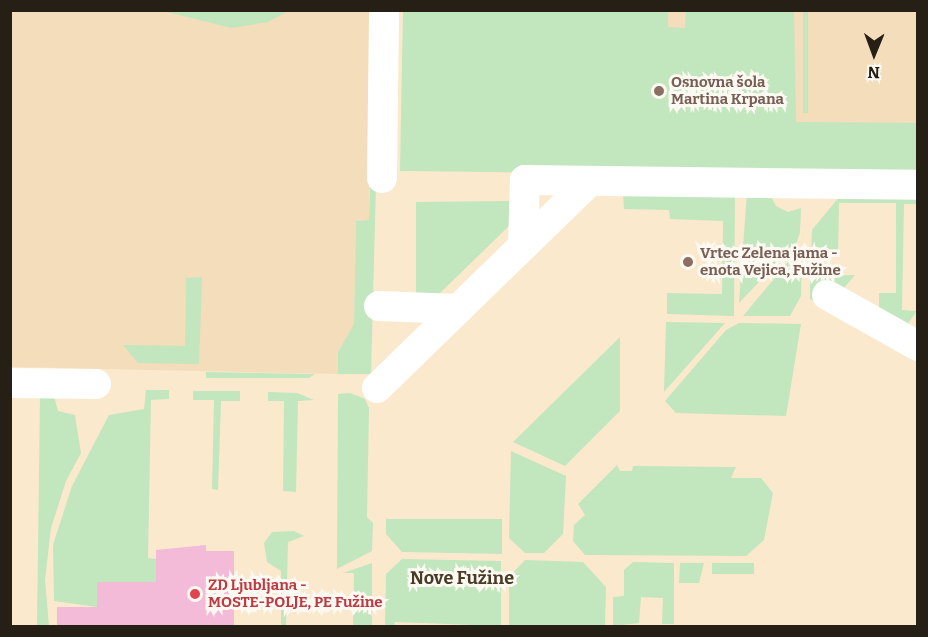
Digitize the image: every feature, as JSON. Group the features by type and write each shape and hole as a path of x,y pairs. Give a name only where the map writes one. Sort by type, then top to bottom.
{"street":[{"path":"382,178 384,10"},
{"path":"523,246 525,180 918,185"},
{"path":"377,388 590,181"},
{"path":"827,295 918,346"},
{"path":"379,306 458,309"},
{"path":"10,383 96,384"}],"shaded area":[{"path":"11,11 371,11 369,220 356,221 354,325 338,352 338,374 11,367"},
{"name":"Osnovna šola Martina Krpana","path":"403,11 917,11 917,171 403,171"}],"green space":[{"path":"288,10 268,22 232,28 162,11"},
{"name":"Osnovna šola Martina Krpana","path":"403,11 668,11 668,27 685,28 686,11 794,11 796,122 917,123 917,177 400,171"},
{"path":"803,11 808,11 808,113 803,113"},
{"path":"370,184 376,184 371,374 338,374 338,352 354,324 356,221 369,220"},
{"path":"845,190 917,191 917,204 904,204 902,310 917,311 906,326 879,307 879,293 896,293 896,203 839,203 838,254 811,254 812,230"},
{"path":"747,192 769,193 776,206 788,212 801,208 800,232 797,242 739,303"},
{"path":"623,193 735,195 734,316 667,314 667,293 722,294 723,221 670,219 669,210 624,209"},
{"path":"511,201 511,224 439,294 416,293 416,202"},
{"path":"802,245 801,296 790,316 743,316"},
{"path":"855,275 843,289 818,282 815,302 810,299 810,276"},
{"path":"202,277 199,364 138,363 123,345 185,346 186,278"},
{"path":"666,322 725,323 664,392"},
{"path":"739,323 801,324 786,416 676,413 665,401 726,330"},
{"path":"620,337 620,411 565,466 513,442"},
{"path":"206,372 315,374 309,378 206,378"},
{"path":"146,390 169,390 169,399 151,400 148,558 156,559 156,607 143,582 98,582 97,607 54,601 53,545 72,486 109,415 144,409"},
{"path":"193,391 240,391 240,401 221,401 218,490 212,489 214,400 193,400"},
{"path":"268,392 297,393 314,400 298,401 296,492 283,491 284,401 268,401"},
{"path":"53,393 58,411 75,415 81,453 66,481 51,528 45,580 49,626 37,626 40,398"},
{"path":"350,393 365,399 369,408 367,517 373,523 372,551 337,569 338,394"},
{"path":"511,451 566,476 563,534 544,553 525,553 509,538"},
{"path":"617,465 620,471 632,471 633,466 736,467 731,478 761,478 773,493 764,540 746,556 585,555 573,541 574,525 585,515 578,504"},
{"path":"386,519 502,519 502,554 402,552 386,534"},
{"path":"294,531 304,536 288,542 286,626 281,626 281,571 267,562 264,543 272,532"},
{"path":"402,559 501,561 501,626 395,622 394,626 385,626 386,574"},
{"path":"525,560 583,562 606,587 605,626 509,626 509,577"},
{"path":"633,562 674,563 674,624 662,624 663,598 641,597 639,623 613,626 613,597 624,596 624,570"},
{"path":"372,563 372,626 353,626 354,573 343,573"},
{"path":"680,563 704,563 699,583 679,583"},
{"path":"712,563 754,563 754,574 712,574"}],"building":[{"name":"ZD Ljubljana - MOSTE-POLJE, PE Fužine","path":"206,545 206,551 234,551 234,627 57,627 57,607 97,607 97,582 156,582 156,550"}],"place":[{"name":"Osnovna šola Martina Krpana","path":"659,91"},
{"name":"Vrtec Zelena jama - enota Vejica, Fužine","path":"688,262"},
{"name":"ZD Ljubljana - MOSTE-POLJE, PE Fužine","path":"195,594"}],"district":[{"name":"Nove Fužine","path":"462,578"}]}
